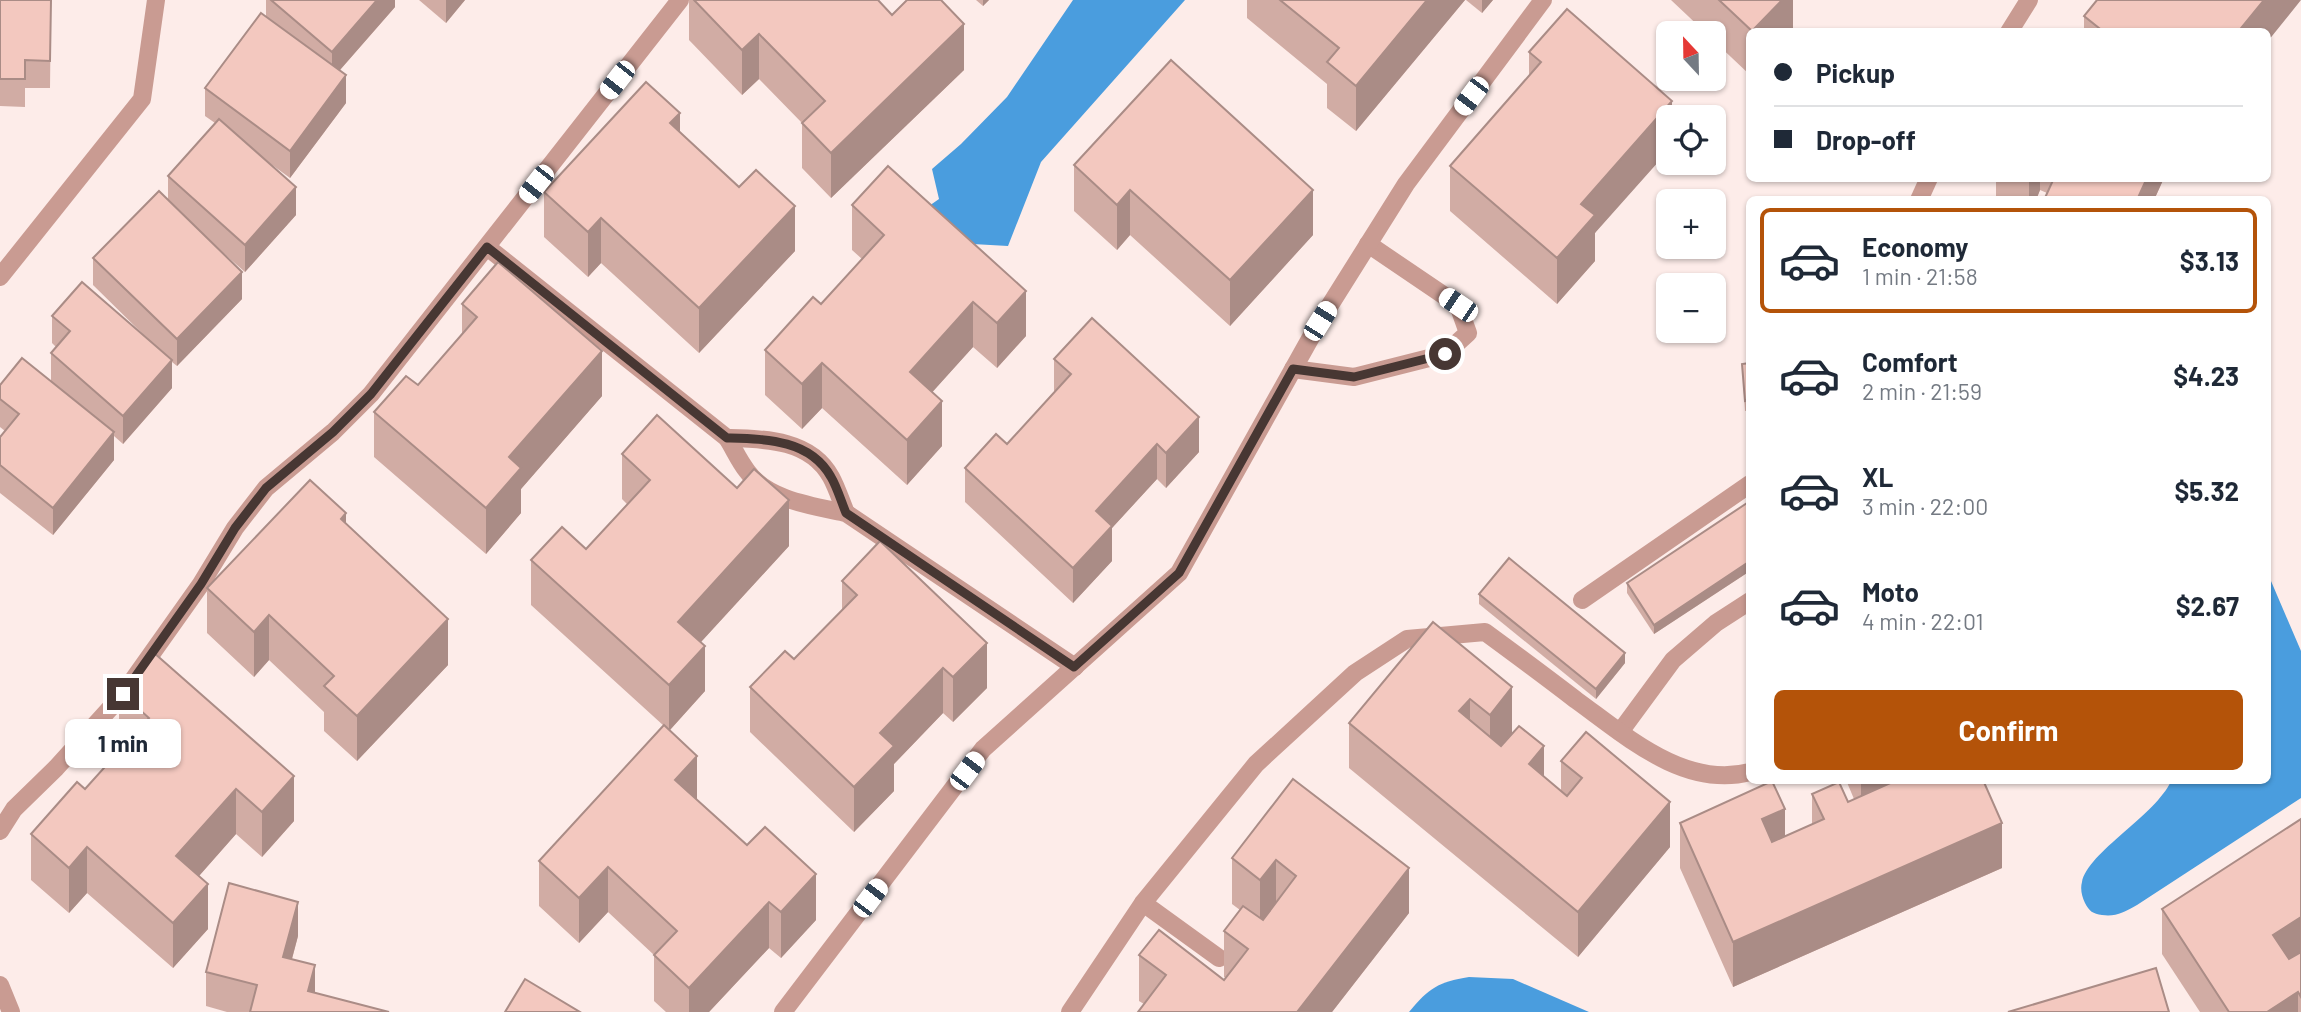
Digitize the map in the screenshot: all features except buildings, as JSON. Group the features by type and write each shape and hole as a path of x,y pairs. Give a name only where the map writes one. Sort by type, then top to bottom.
{"street":[{"path":"0,277 142,99 156,0"},
{"path":"0,831 14,809 56,768 123,694 201,584 235,528 266,488 333,432 371,394 680,0"},
{"path":"783,1012 983,749 1179,573 1320,321 1406,184 1543,0"},
{"path":"2012,28 2029,0"},
{"path":"1293,369 1354,377 1445,354 1468,332 1458,305 1368,244"},
{"path":"487,247 727,438 748,474 770,490 804,505 846,513 1074,667"},
{"path":"727,438 776,440 812,454 831,476 846,513"},
{"path":"1582,600 1746,487"},
{"path":"1620,732 1674,660 1716,623 1746,604"},
{"path":"1070,1012 1143,902 1256,764 1355,673 1407,639 1485,632 1648,752 1691,771 1733,776 1746,773"},
{"path":"1143,902 1219,958"},
{"path":"0,985 11,1012"}],"water":[{"path":"1073,0 1185,0 1041,162 1008,246 955,243 919,213 939,199 932,169 1007,97"},
{"path":"2271,581 2301,651 2301,798 2137,905 2116,915 2094,913 2083,898 2081,887 2087,870 2096,858 2163,794 2169,784 2271,784"},
{"path":"1469,977 1513,979 1589,1012 1409,1012 1435,987"}],"route":[{"path":"123,694 201,584 235,528 266,488 333,432 371,394 487,247 727,438 776,440 812,454 831,476 846,513 1074,667 1179,573 1293,369 1354,377 1445,354"}]}
